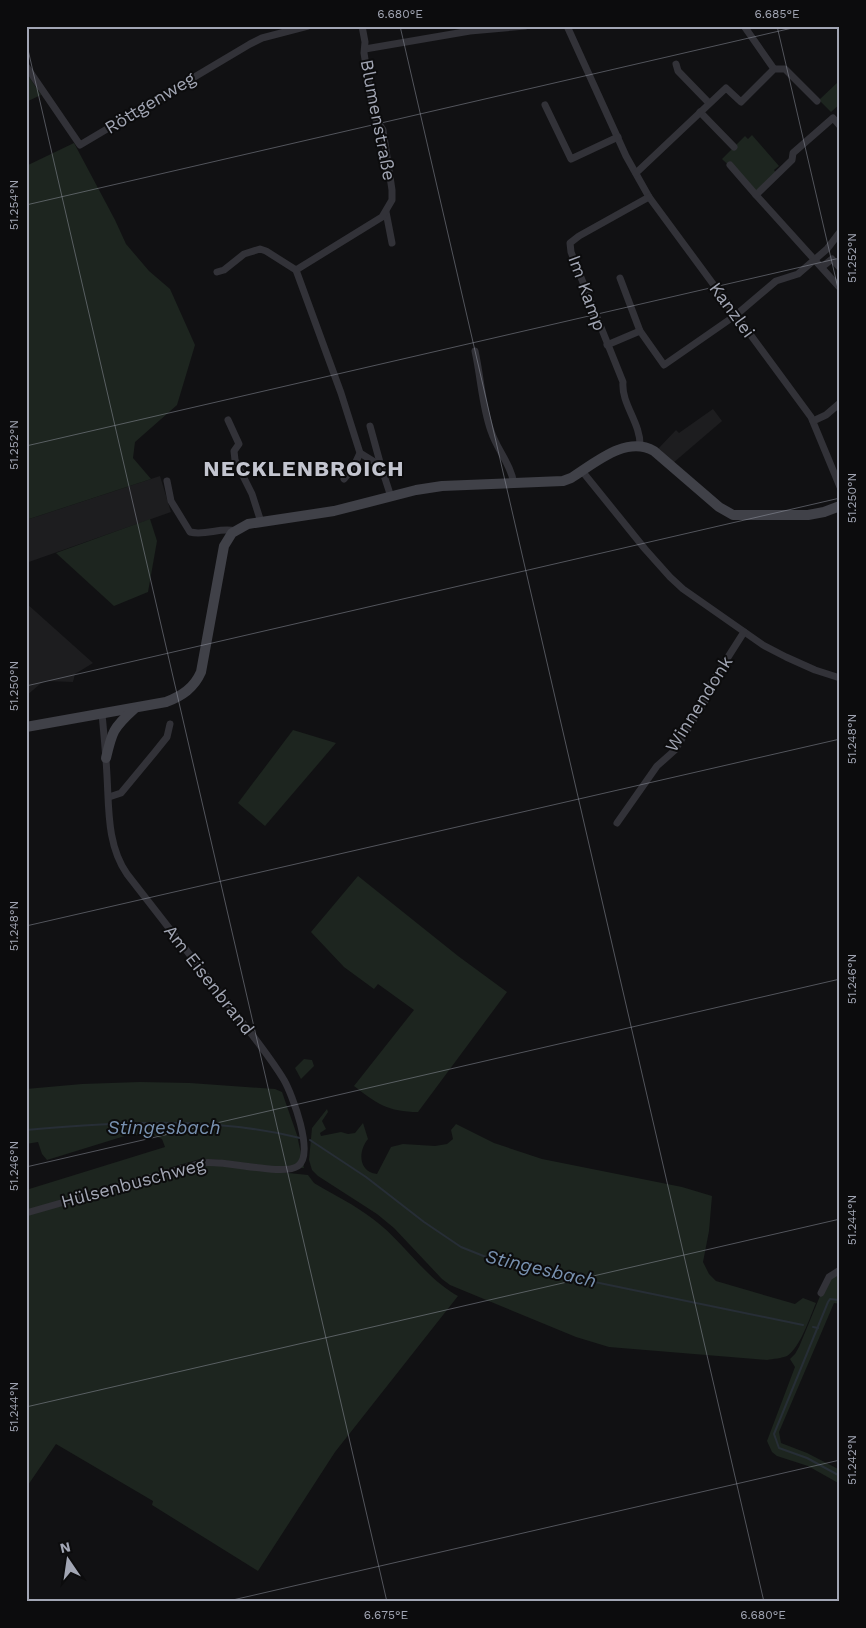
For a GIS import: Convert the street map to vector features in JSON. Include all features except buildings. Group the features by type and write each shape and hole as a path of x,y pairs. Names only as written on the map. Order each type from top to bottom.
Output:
{"main road":[{"path":"26,727 135,708 176,698 191,688 201,672 223,550 226,542 236,531 244,526 343,509 416,490 442,486 563,481 618,450 626,447 640,446 654,451 719,507 732,515 808,515 840,506"},
{"path":"106,758 113,731 120,721 135,708"}],"street":[{"name":"Röttgenweg","path":"26,66 80,145 250,44 262,38 308,26"},
{"name":"Blumenstraße","path":"362,26 364,53 374,116 383,130 392,190 392,200 386,212 392,243"},
{"path":"365,49 470,31 525,26"},
{"name":"Kanzlei","path":"567,26 618,137 649,198 813,422 840,487"},
{"path":"744,26 774,69"},
{"path":"676,64 678,71 709,103"},
{"path":"636,173 726,88 741,102 774,69 784,68 817,101"},
{"path":"545,105 571,159 618,137"},
{"path":"700,112 734,147"},
{"path":"756,195 792,160 793,153 833,118 840,126"},
{"path":"730,165 840,288"},
{"name":"Im Kamp","path":"640,446 638,430 622,390 623,382 574,260 570,243 579,236 649,198"},
{"path":"296,270 382,217 386,212"},
{"path":"640,331 664,365 736,315 776,281 798,274 827,249 840,232"},
{"path":"217,272 224,270 244,254 260,249 296,270 341,393 360,453 381,466"},
{"path":"822,267 832,259 840,268"},
{"name":"Im Kamp","path":"607,345 640,331 620,278"},
{"path":"475,351 487,418 496,445 511,469 514,484"},
{"path":"813,422 826,416 840,403"},
{"path":"228,420 239,444 234,451 235,460 252,494 260,522"},
{"path":"370,426 391,497"},
{"path":"344,479 353,468 360,453"},
{"path":"582,472 670,577 744,632 786,657 840,678"},
{"path":"167,480 169,496 173,506 190,532 226,529 236,531"},
{"name":"Winnendonk","path":"617,823 657,766 675,750 704,702 709,687 744,632"},
{"name":"Am Eisenbrand","path":"102,714 112,840 123,868 250,1032 286,1084 302,1129 303,1159 299,1166"},
{"path":"109,797 121,793 167,738 170,724"},
{"name":"Hülsenbuschweg","path":"26,1213 201,1163 220,1162 281,1170 299,1166"},
{"path":"821,1293 829,1277 840,1270"}],"shaded area":[{"path":"26,72 41,95 26,102"},
{"path":"838,82 840,84 840,104 831,112 819,100"},
{"path":"752,135 779,166 774,170 776,173 757,192 722,159 745,136 748,139"},
{"path":"74,143 126,244 149,271 170,289 195,345 177,405 135,442 133,458 151,479 26,520 26,166"},
{"path":"713,409 722,421 673,463 658,449 676,430 679,433"},
{"path":"160,476 171,512 26,563 26,520"},
{"path":"150,519 157,541 148,592 114,606 56,553"},
{"path":"26,603 93,663 75,674 73,682 46,681 26,696"},
{"path":"293,730 336,743 265,826 238,803"},
{"path":"358,876 458,956 507,992 418,1112 390,1108 369,1097 354,1086 414,1010 378,984 374,989 344,967 311,932"},
{"path":"304,1059 312,1060 314,1066 301,1079 295,1068"},
{"path":"190,1083 275,1089 282,1092 297,1135 304,1168 283,1168 200,1159 169,1168 170,1173 186,1168 212,1165 308,1175 314,1183 373,1219 425,1270 458,1296 335,1452 258,1571 152,1505 153,1501 56,1444 26,1488 26,1190 165,1147 162,1139 151,1134 128,1135 47,1160 42,1154 38,1142 26,1144 26,1089 82,1084"},
{"path":"327,1109 328,1112 322,1121 326,1129 320,1133 321,1136 341,1132 355,1133 363,1123 368,1139 361,1155 363,1165 366,1169 377,1174 391,1147 403,1144 435,1146 447,1144 453,1139 451,1130 456,1124 494,1143 542,1159 682,1187 712,1196 709,1231 703,1262 709,1274 716,1281 795,1304 803,1298 816,1303 804,1332 792,1352 787,1356 767,1360 609,1347 576,1337 450,1285 442,1279 394,1228 377,1214 318,1176 312,1170 309,1160 312,1128"},
{"path":"840,1271 840,1304 834,1303 779,1432 781,1443 807,1453 840,1470 840,1484 808,1466 777,1456 772,1452 767,1441 795,1367 790,1359 799,1347 825,1284"}],"waterway":[{"name":"Stingesbach","path":"26,1130 129,1123 164,1123 232,1126 300,1138"},
{"name":"Stingesbach","path":"310,1140 366,1177 424,1222 461,1247 491,1259 803,1325"},
{"path":"840,1300 830,1299 828,1302 774,1434 779,1448 807,1458 840,1476"},
{"name":"Stingesbach","path":"813,1327 818,1328"}],"district":[{"name":"NECKLENBROICH","path":"304,468"}]}
